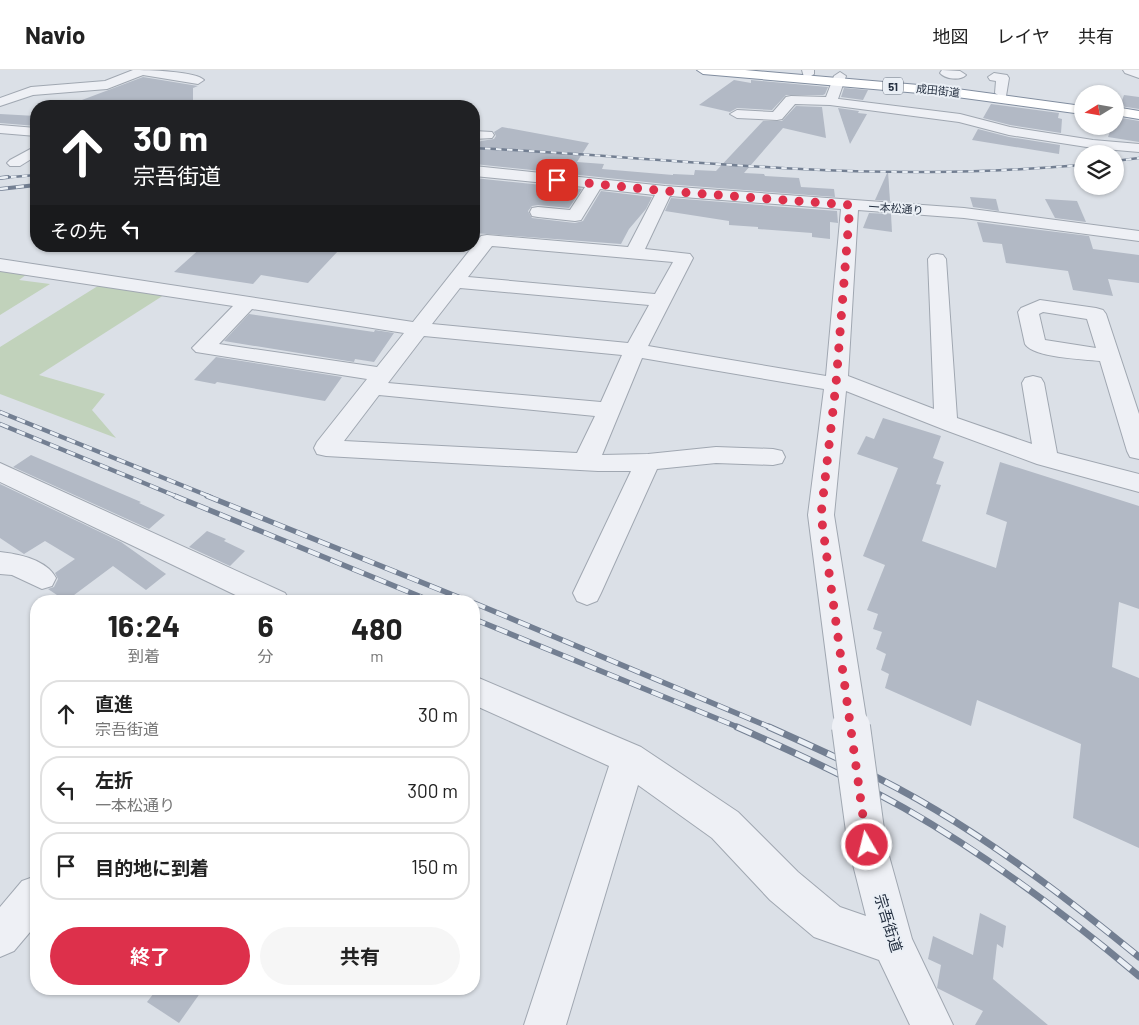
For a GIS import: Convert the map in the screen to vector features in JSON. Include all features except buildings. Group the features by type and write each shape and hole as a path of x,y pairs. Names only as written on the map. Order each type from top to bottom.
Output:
{"highway":[{"name":"成田街道","path":"703,70 839,78 1001,93 1074,104"},
{"name":"成田街道","path":"762,70 808,72 839,78 988,96 1074,109"},
{"path":"1124,112 1139,115"},
{"path":"1124,118 1139,120"}],"street":[{"path":"0,102 31,92 107,85 143,70 198,80"},
{"path":"946,73 960,74"},
{"path":"994,77 1003,78 1001,93"},
{"path":"819,117 831,102 839,78"},
{"path":"777,116 791,100 831,102 960,118 1009,131 1093,144 1139,148"},
{"path":"739,121 753,115 777,116 796,121"},
{"path":"0,129 30,132"},
{"path":"15,163 30,154"},
{"name":"一本松通り","path":"480,172 665,191 964,213 1139,236"},
{"path":"538,212 575,216 595,184"},
{"path":"634,253 665,191"},
{"path":"836,382 850,205"},
{"path":"480,249 487,240 684,258 635,350 586,462"},
{"path":"478,252 326,448 598,463 648,462 716,455 772,457"},
{"path":"937,258 946,422"},
{"path":"0,265 419,329 635,350 836,382 1046,458 1139,483"},
{"path":"455,282 662,300"},
{"path":"247,303 204,348 378,381 609,410"},
{"path":"1110,356 1139,451"},
{"name":"宗吾街道","path":"836,382 821,515 867,845 892,945 932,1025"},
{"path":"1033,383 1046,458"},
{"path":"587,593 648,462"},
{"path":"0,496 11,477 262,595"},
{"path":"0,563 17,565 42,578"},
{"path":"480,693 629,758 725,825 784,886 828,923 892,945"},
{"path":"545,1025 629,758"},
{"path":"0,937 30,902"}],"green space":[{"path":"0,267 30,272 19,280 50,284 0,315"},
{"path":"101,284 164,295 39,375 105,394 92,410 116,438 0,394 0,347"}],"railway":[{"path":"480,148 759,167 874,172 969,171 1074,166"},
{"path":"1124,160 1139,158"},
{"path":"8,177 0,178 30,176"},
{"path":"0,189 30,186"},
{"path":"0,412 211,497"},
{"path":"0,424 178,497"},
{"path":"175,496 416,595"},
{"path":"207,496 453,595"},
{"path":"480,606 772,728"},
{"path":"480,621 740,728"},
{"path":"737,727 842,776 935,826 1025,887 1083,930 1139,976"},
{"path":"769,727 875,776 963,826 1040,880 1139,957"}],"route":[{"path":"557,180 665,191 850,205 836,384 821,515 867,845"}]}
